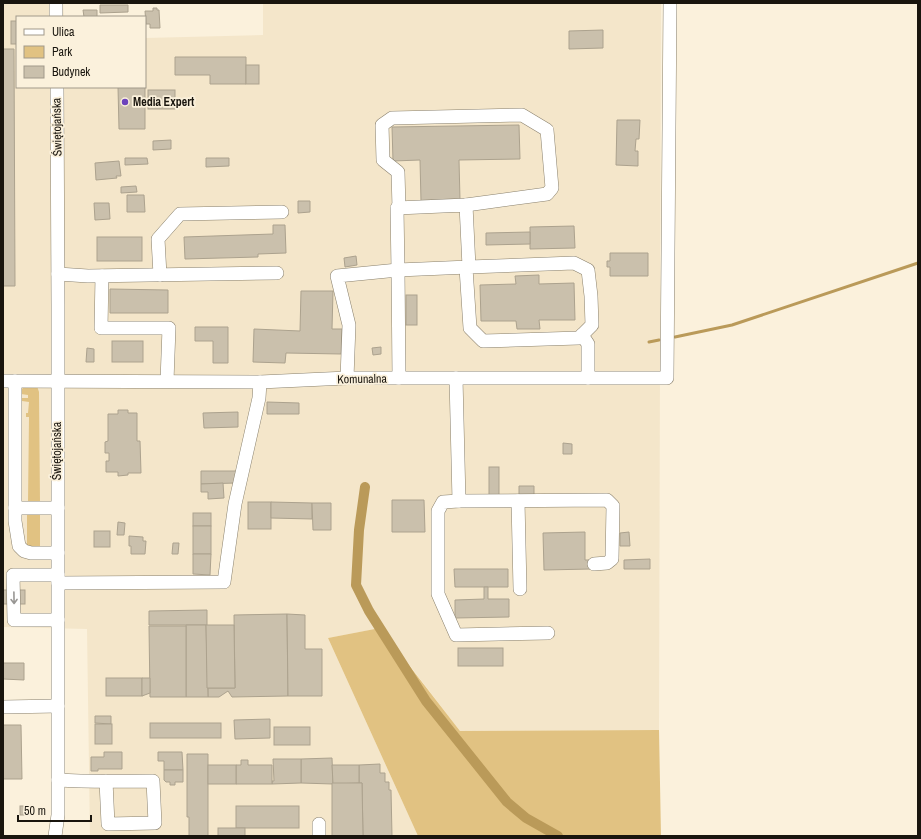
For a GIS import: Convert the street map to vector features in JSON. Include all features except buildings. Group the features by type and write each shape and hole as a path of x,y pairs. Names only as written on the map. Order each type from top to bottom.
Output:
{"street":[{"path":"56,3 56,16"},
{"name":"Komunalna","path":"9,381 260,382 347,378 667,378 670,3"},
{"name":"Świętojańska","path":"55,836 58,815 57,88"},
{"path":"399,208 466,205 547,194 552,188 548,130 522,115 392,118 382,125 383,160 398,172 399,378"},
{"path":"347,378 349,325 338,276 398,270 468,268 574,263 588,270 592,325 579,338 483,341 470,328 468,268 466,205"},
{"path":"160,275 158,239 180,214 282,212"},
{"path":"58,274 102,276 277,273"},
{"path":"102,276 101,328 169,328 167,381"},
{"path":"582,335 588,344 588,378"},
{"path":"456,378 459,501"},
{"path":"9,381 18,546 24,551 30,553 58,553"},
{"path":"58,620 8,620 8,575 58,579 224,582 235,504 259,398 260,382"},
{"path":"548,633 456,635 438,594 438,511 443,502 607,500 613,506 612,559 607,563 594,564"},
{"path":"518,501 520,589"},
{"path":"15,508 58,508"},
{"path":"3,707 58,706"},
{"path":"58,780 153,781 155,823 108,824 106,781"},
{"name":"Świętojańska","path":"58,815 63,836"}],"shaded area":[{"path":"3,3 63,3 64,16 16,16 16,88 146,88 146,38 263,35 263,3 661,3 659,730 460,731 381,628 328,638 418,836 90,836 87,629 3,627"}],"green space":[{"path":"25,386 37,386 39,392 40,503 28,502 29,417 26,417 26,413 28,413 29,402 22,401 22,398 28,398 28,395 21,394 21,390"},
{"path":"27,513 40,513 40,548 27,547"},
{"path":"380,628 460,731 659,730 661,836 418,836 328,638"}],"waterway":[{"path":"675,337 732,325 918,263"},
{"path":"649,342 659,340"},
{"path":"365,487 359,530 356,585 369,611 426,701 507,802 526,818 558,836"}],"place":[{"name":"Media Expert","path":"125,102"}]}
